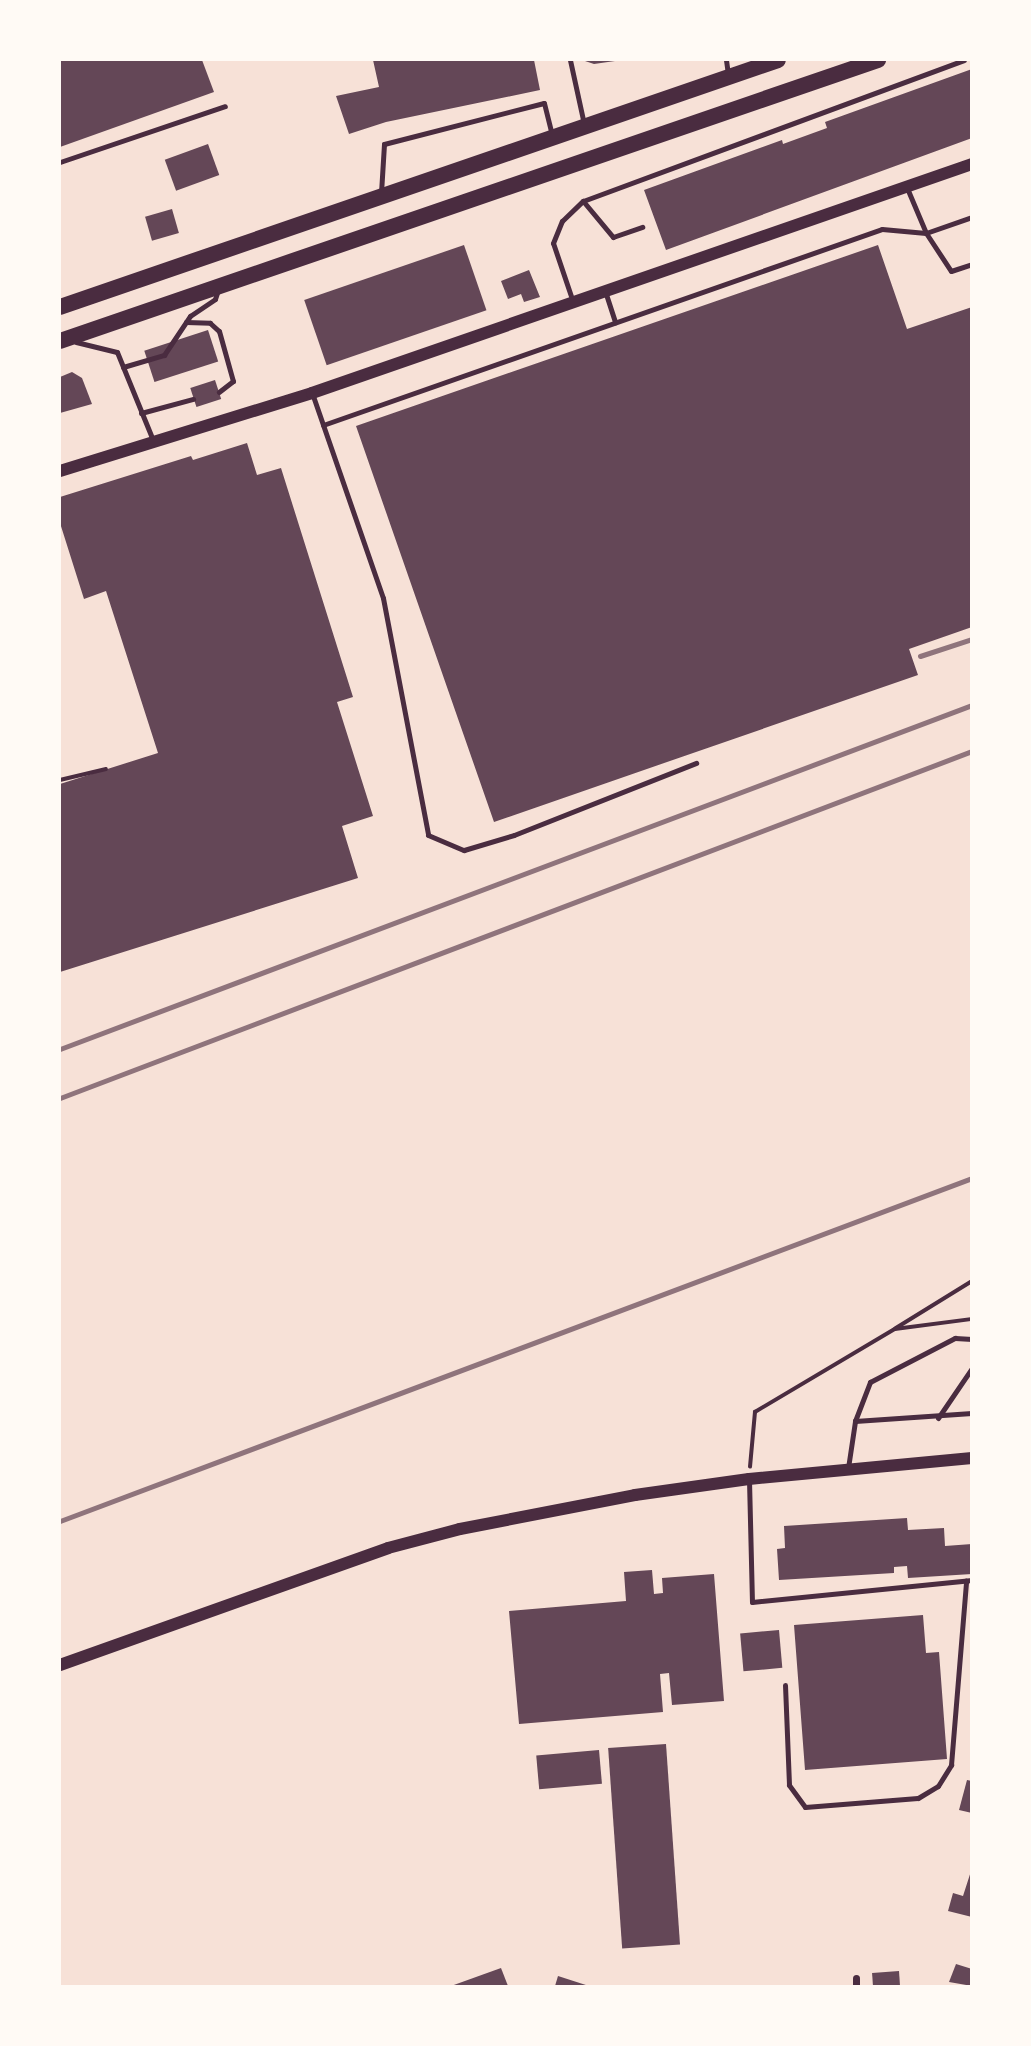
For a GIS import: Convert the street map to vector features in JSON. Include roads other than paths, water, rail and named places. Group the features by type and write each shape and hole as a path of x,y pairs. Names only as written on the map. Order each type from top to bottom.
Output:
{"main road":[{"path":"60,307 778,60"},
{"path":"63,340 878,60"}],"street":[{"path":"60,471 153,440 312,393 905,184 971,164"},
{"path":"60,1665 388,1548 635,1495 848,1468 971,1458"}],"lane":[{"path":"570,60 585,127"},
{"path":"726,60 728,77"},
{"path":"573,302 553,243 562,221 583,201 964,60"},
{"path":"380,197 384,144 544,103 553,137"},
{"path":"60,162 225,106"},
{"path":"905,184 926,233 951,271 971,264"},
{"path":"583,201 613,237 642,227"},
{"path":"323,425 882,229 926,233 971,217"},
{"path":"123,367 164,355 186,322 215,299 220,286"},
{"path":"605,290 615,322"},
{"path":"186,322 210,323 219,331 233,382 219,392"},
{"path":"63,340 117,352 153,440"},
{"path":"312,393 383,598 428,835 464,850 514,835 696,763"},
{"path":"141,413 193,399"},
{"path":"848,1468 855,1421 870,1382 955,1338 971,1339"},
{"path":"939,1418 971,1368"},
{"path":"855,1421 939,1418 971,1413"},
{"path":"749,1479 752,1602 969,1581 951,1765 938,1786 918,1798 805,1807 789,1785 785,1685"}],"railway":[{"path":"920,656 972,639"},
{"path":"60,1049 972,705"},
{"path":"60,1098 972,751"},
{"path":"60,1521 972,1178"}]}
